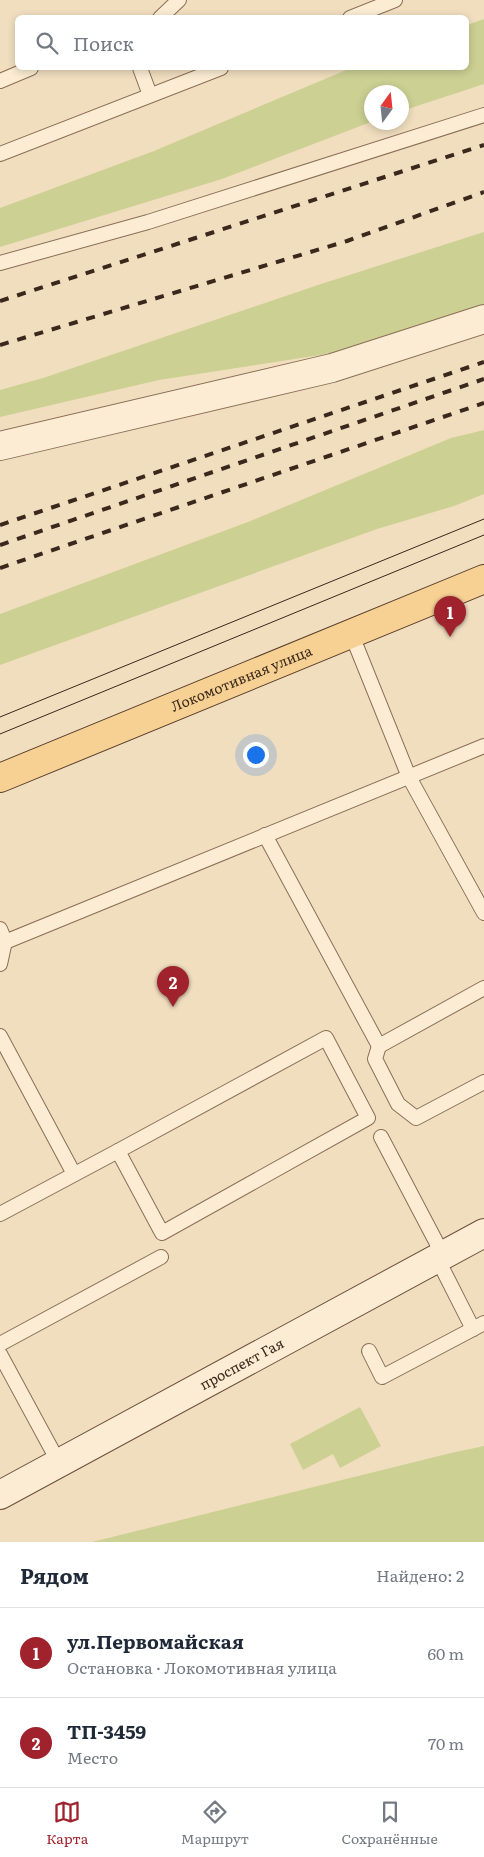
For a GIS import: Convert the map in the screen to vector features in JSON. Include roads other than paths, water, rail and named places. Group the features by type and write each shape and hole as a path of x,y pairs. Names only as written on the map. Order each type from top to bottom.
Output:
{"main road":[{"path":"0,446 332,368 484,319"},
{"name":"Локомотивная улица","path":"0,778 484,579"},
{"name":"проспект Гая","path":"0,1495 484,1233"}],"lane":[{"path":"163,15 179,0"},
{"path":"358,15 395,0"},
{"path":"0,81 26,70"},
{"path":"141,70 150,95"},
{"path":"0,154 216,70"},
{"path":"0,263 148,222 484,115"},
{"path":"351,633 408,777 484,913"},
{"path":"0,964 2,938 265,835 484,746"},
{"path":"265,835 379,1046"},
{"path":"484,988 379,1046 375,1059 398,1104 416,1118 484,1082"},
{"path":"0,1036 74,1174"},
{"path":"0,1214 326,1038 368,1118 162,1233 118,1151"},
{"path":"369,1351 382,1377 478,1326 440,1257 381,1137"},
{"path":"0,1344 161,1257"},
{"path":"0,1354 59,1463"}],"tram line":[{"path":"0,717 484,519"},
{"path":"0,734 484,535"}],"railway":[{"path":"0,301 484,145"},
{"path":"0,345 347,241 484,192"},
{"path":"0,525 484,362"},
{"path":"0,545 484,379"},
{"path":"0,568 484,403"}],"place":[{"name":"ул.Первомайская","path":"450,637"},
{"name":"ТП-3459","path":"173,1007"}]}
